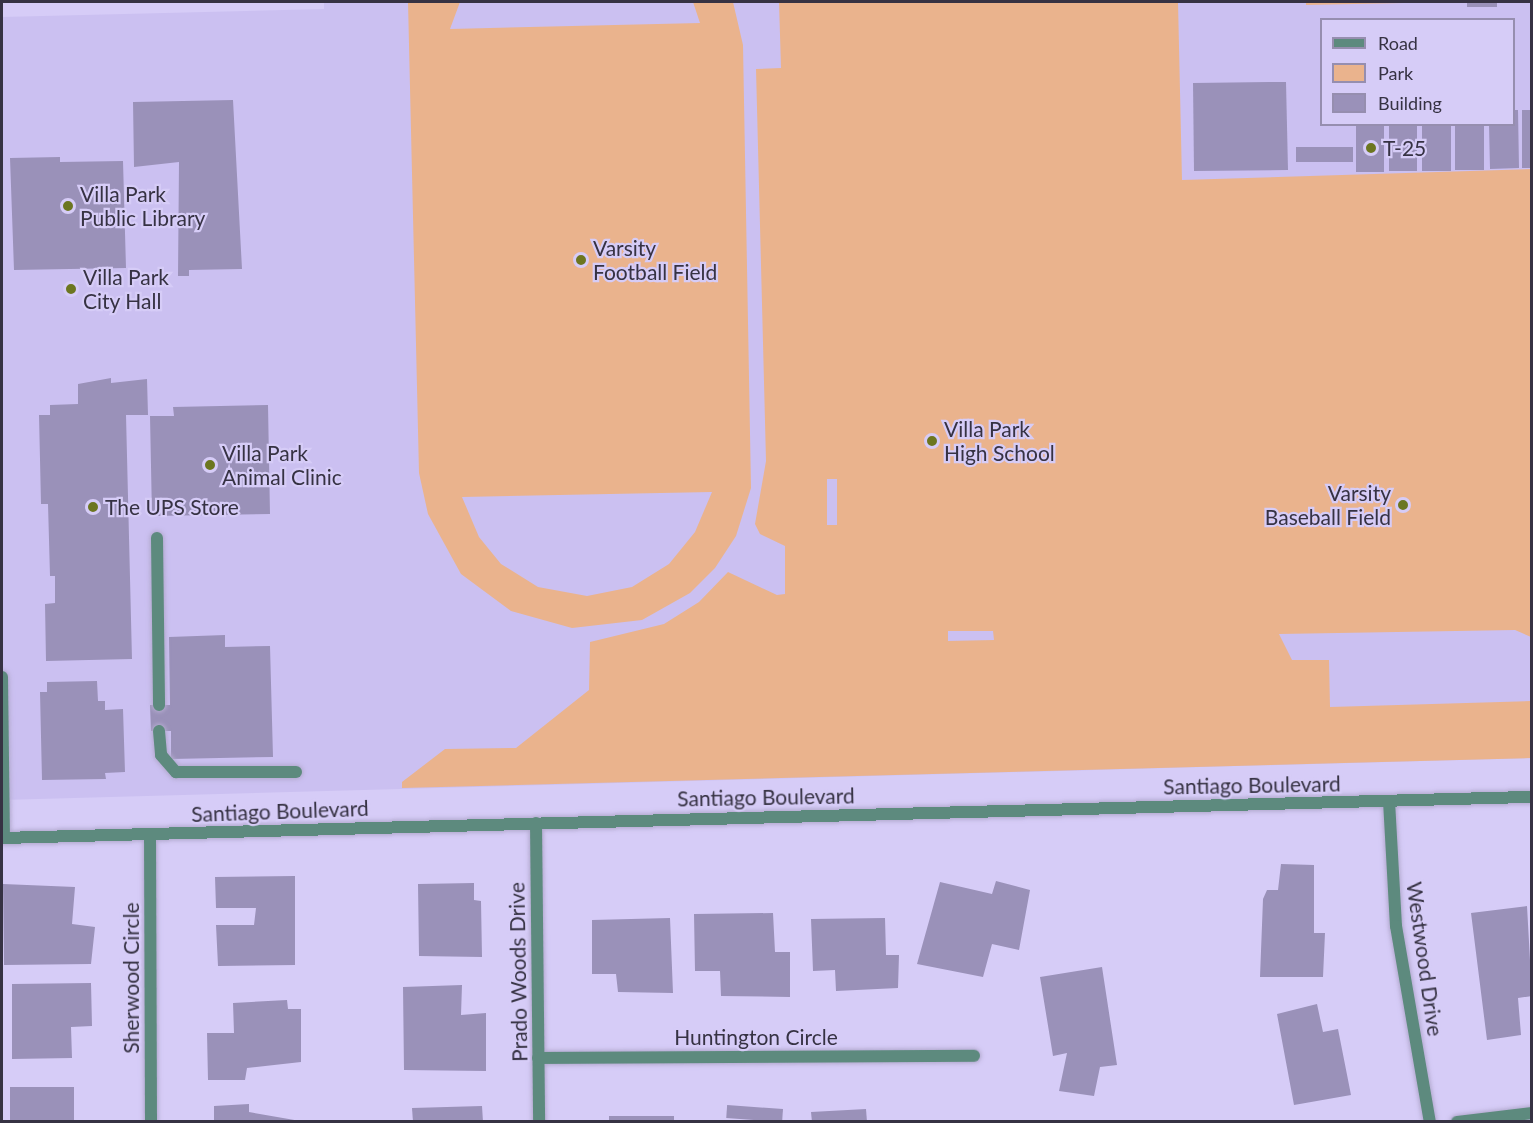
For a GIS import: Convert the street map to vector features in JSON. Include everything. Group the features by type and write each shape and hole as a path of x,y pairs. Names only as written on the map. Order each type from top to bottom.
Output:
{"street":[{"path":"157,538 159,705"},
{"path":"2,677 3,838"},
{"path":"159,731 161,755 176,772 296,772"},
{"name":"Santiago Boulevard","path":"3,838 1532,797"},
{"name":"Westwood Drive","path":"1389,801 1396,926 1430,1122"},
{"name":"Prado Woods Drive","path":"536,823 539,1122"},
{"name":"Sherwood Circle","path":"150,834 151,1122"},
{"name":"Huntington Circle","path":"538,1058 974,1056"},
{"path":"1457,1122 1532,1113"}],"shaded area":[{"name":"Villa Park High School","path":"324,2 1531,2 1531,758 2,800 2,17 324,9"}],"green space":[{"path":"408,2 460,2 450,29 700,23 693,2 733,2 743,45 751,488 736,536 715,568 690,593 642,620 572,628 511,611 461,574 428,514 419,473","holes":["712,492 695,532 669,564 632,587 587,596 538,587 501,564 479,537 462,497"]},
{"name":"Villa Park High School","path":"779,2 1178,2 1182,180 1531,169 1531,637 1515,630 1279,634 1292,660 1329,660 1330,707 1531,701 1531,758 402,788 402,782 445,749 516,748 589,690 590,642 664,624 699,602 728,572 777,595 785,594 785,546 760,534 755,524 766,461 756,69 781,68","holes":["827,479 837,479 837,525 827,525","948,631 993,631 994,640 948,641"]},
{"path":"1306,2 1452,2 1306,5"}],"building":[{"path":"1467,2 1497,2 1497,7 1467,7"},
{"path":"1286,82 1288,170 1194,171 1193,83"},
{"path":"233,100 242,269 189,270 189,276 178,276 179,162 134,167 133,102"},
{"path":"1515,110 1518,110 1519,168 1490,169 1489,126 1515,126"},
{"path":"1522,110 1532,110 1532,168 1522,168"},
{"name":"T-25","path":"1356,126 1384,126 1384,172 1356,172"},
{"path":"1389,126 1417,126 1417,171 1389,171"},
{"path":"1422,126 1451,126 1451,171 1422,171"},
{"path":"1455,126 1484,126 1484,170 1455,170"},
{"path":"1296,147 1353,147 1353,162 1296,162"},
{"name":"Villa Park Public Library","path":"60,157 60,162 123,161 126,268 14,270 10,158"},
{"path":"111,378 111,383 147,379 148,415 126,415 132,659 46,661 45,604 55,603 55,576 50,576 48,504 41,504 39,415 50,415 50,405 78,404 78,384"},
{"name":"Villa Park Animal Clinic","path":"268,405 270,514 152,516 150,416 174,416 173,407"},
{"path":"225,635 225,647 270,646 273,757 171,759 171,731 151,731 150,705 170,705 169,637"},
{"path":"97,681 98,701 105,701 105,710 123,709 125,772 105,773 106,779 42,780 40,692 47,692 47,682"},
{"path":"1281,864 1314,865 1314,933 1325,933 1323,977 1260,977 1263,899 1267,890 1278,890"},
{"path":"295,876 295,965 218,966 216,925 254,925 256,908 216,908 215,877"},
{"path":"996,881 1030,890 1019,950 992,944 983,977 917,964 940,882 992,894"},
{"path":"474,883 474,900 481,901 482,957 419,956 418,884"},
{"path":"3,884 75,887 72,924 95,927 91,964 4,965"},
{"path":"1527,906 1532,996 1518,998 1521,1035 1487,1040 1471,913"},
{"path":"773,913 775,952 790,952 790,997 721,996 720,971 695,971 694,914"},
{"path":"670,918 673,993 618,992 616,974 592,974 592,920"},
{"path":"885,918 886,955 899,955 898,988 836,991 835,970 813,971 811,919"},
{"path":"1102,967 1117,1065 1100,1067 1094,1096 1059,1091 1067,1053 1053,1056 1040,977"},
{"path":"91,983 92,1026 71,1027 72,1058 12,1059 12,984"},
{"path":"462,985 461,1015 486,1013 486,1071 404,1070 403,987"},
{"path":"287,1000 288,1009 301,1009 301,1062 247,1068 245,1080 208,1080 207,1033 234,1033 233,1003"},
{"path":"1317,1004 1323,1032 1338,1029 1351,1095 1294,1105 1277,1014"},
{"path":"10,1087 74,1087 74,1122 10,1122"},
{"path":"249,1104 249,1112 306,1122 214,1122 214,1106"},
{"path":"727,1105 783,1109 782,1122 726,1118"},
{"path":"482,1106 483,1122 413,1122 412,1108"},
{"path":"866,1109 867,1122 812,1122 811,1112"},
{"path":"609,1116 674,1116 674,1122 609,1122"}],"place":[{"name":"T-25","path":"1371,148"},
{"name":"Villa Park Public Library","path":"68,206"},
{"name":"Varsity Football Field","path":"581,260"},
{"name":"Villa Park City Hall","path":"71,289"},
{"name":"Villa Park High School","path":"932,441"},
{"name":"Villa Park Animal Clinic","path":"210,465"},
{"name":"Varsity Baseball Field","path":"1403,505"},
{"name":"The UPS Store","path":"93,507"}]}
